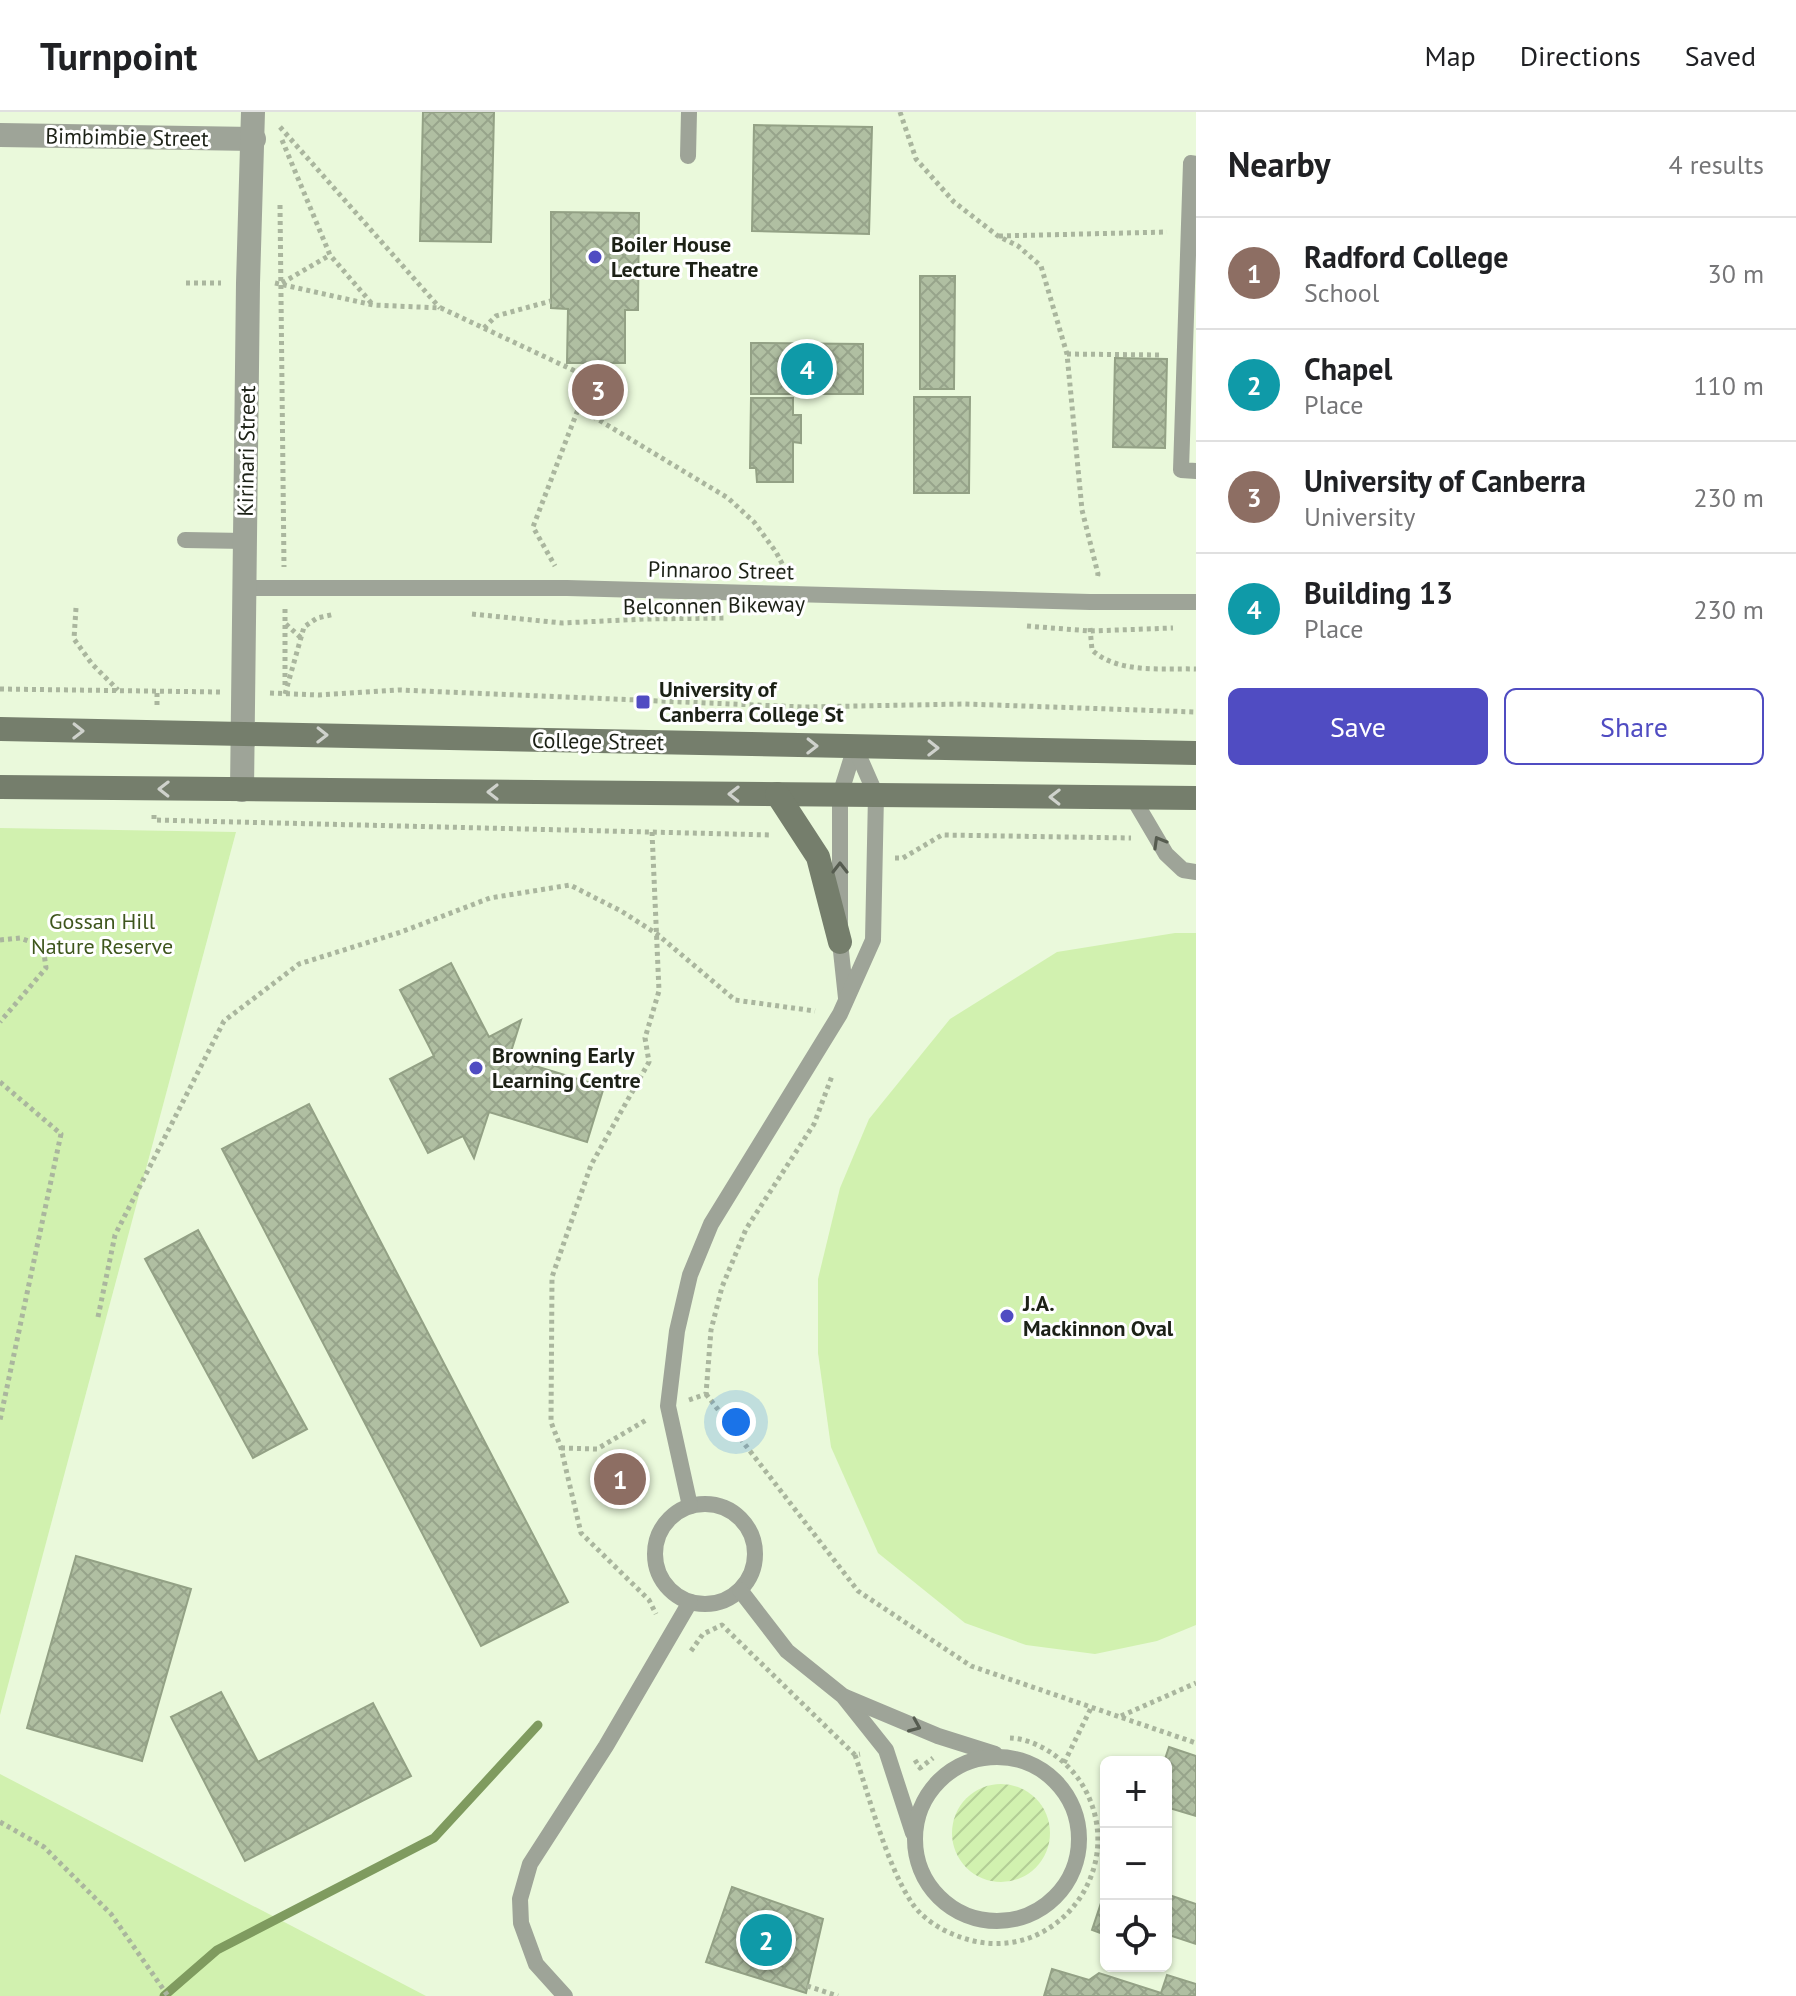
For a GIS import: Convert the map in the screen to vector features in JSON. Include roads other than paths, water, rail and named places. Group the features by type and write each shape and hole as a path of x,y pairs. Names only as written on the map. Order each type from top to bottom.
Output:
{"street":[{"name":"Kirinari Street","path":"242,790 253,112"},
{"name":"Bimbimbie Street","path":"0,135 254,139"},
{"name":"College Street","path":"0,729 1196,753"},
{"path":"0,787 1196,798"},
{"path":"777,794 818,857 840,942"}],"lane":[{"path":"688,156 689,112"},
{"path":"1196,164 1191,163 1181,470 1196,471"},
{"path":"185,540 245,541"},
{"name":"Pinnaroo Street","path":"245,588 567,588 1196,602"},
{"path":"843,1007 840,795 855,747"},
{"path":"690,1506 668,1406 677,1331 690,1275 711,1224 843,1007 873,940 876,795 855,747"},
{"path":"1133,798 1166,854 1183,870 1196,872"},
{"path":"707,1504 723,1507 738,1516 749,1528 755,1544 756,1561 750,1577 740,1590 717,1603 690,1602 677,1596 659,1573 655,1559 663,1526 675,1514 690,1506 707,1504"},
{"path":"740,1590 787,1651 843,1696 886,1750 914,1835 917,1861 928,1885 945,1904 969,1916 997,1922 1025,1917 1049,1903 1068,1882 1078,1855 1079,1827 1070,1800 1052,1778 1028,1762 961,1743 843,1696"},
{"path":"565,1996 536,1964 521,1923 520,1899 530,1864 606,1746 690,1602"},
{"path":"914,1835 919,1809 933,1787 952,1769 976,1759 1003,1756"}],"waterway":[{"path":"164,1996 217,1950 434,1838 538,1725"}],"place":[{"name":"Boiler House Lecture Theatre","path":"595,257"},
{"name":"Building 13","path":"807,369"},
{"name":"University of Canberra","path":"598,390"},
{"name":"University of Canberra College St","path":"643,702"},
{"name":"Browning Early Learning Centre","path":"476,1068"},
{"name":"J.A. Mackinnon Oval","path":"1007,1316"},
{"name":"Radford College","path":"620,1479"},
{"name":"Chapel","path":"766,1940"}],"park label":[{"name":"Gossan Hill Nature Reserve","path":"102,934"}]}
